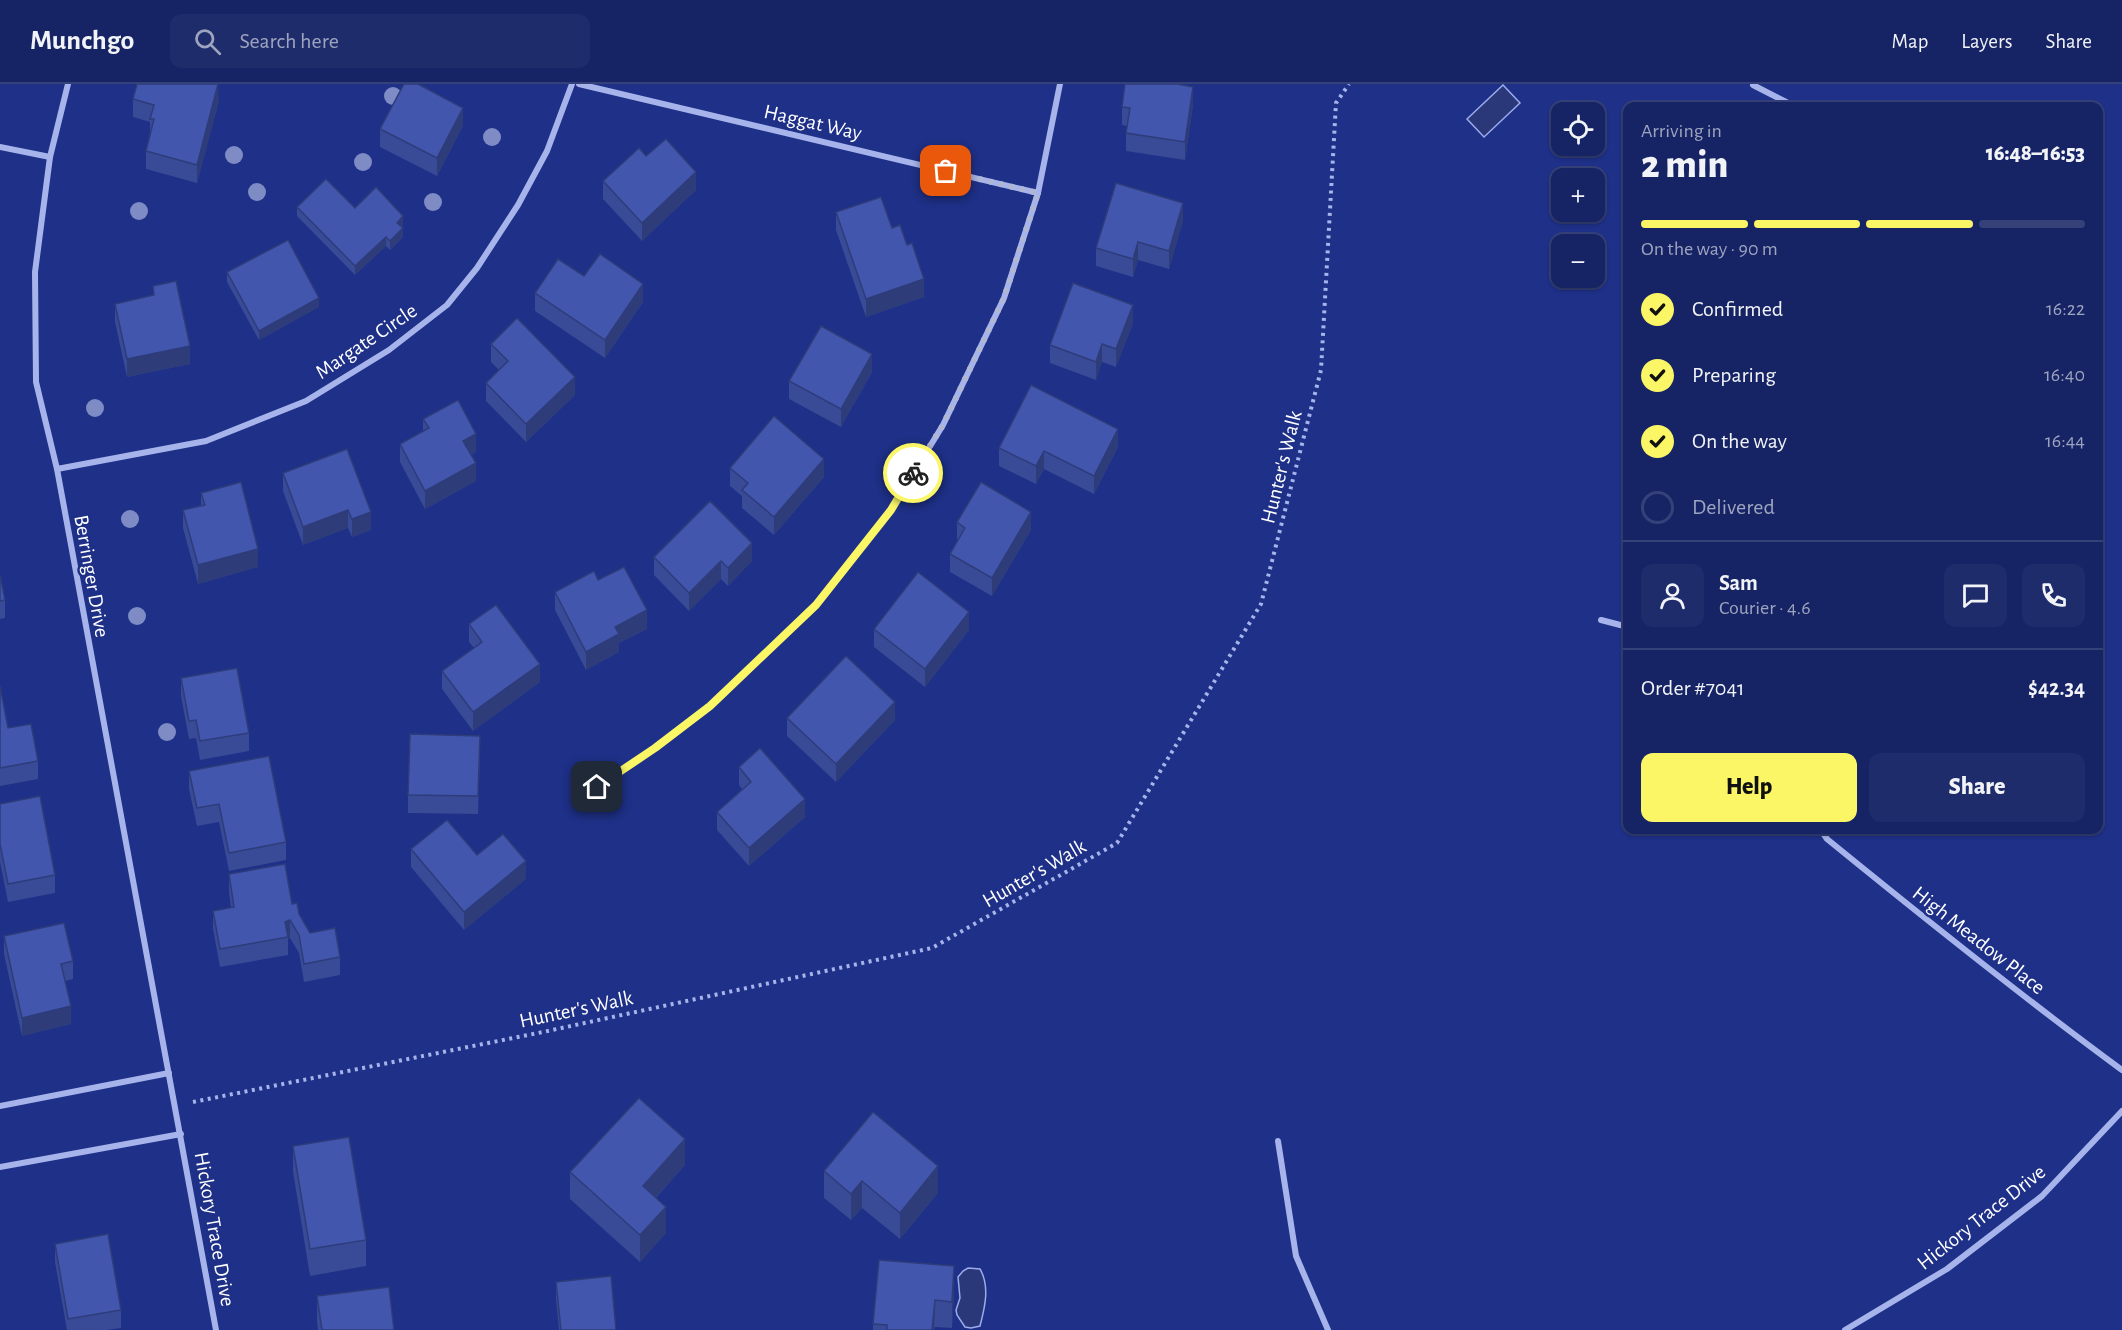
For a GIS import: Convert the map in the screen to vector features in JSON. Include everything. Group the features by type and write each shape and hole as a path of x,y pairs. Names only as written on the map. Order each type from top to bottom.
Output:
{"street":[{"name":"Berringer Drive","path":"68,84 50,157 35,272 36,382 57,469 169,1073"},
{"name":"Margate Circle","path":"57,469 206,441 306,401 389,350 447,305 477,267 518,205 547,151 572,84"},
{"name":"Haggat Way","path":"579,84 1038,193"},
{"path":"597,787 658,746 718,699 816,605 891,510 943,425 1004,298 1038,193 1060,84"},
{"path":"1753,85 1786,102"},
{"path":"0,147 50,157"},
{"path":"1600,620 1623,626"},
{"name":"High Meadow Place","path":"1824,834 1922,916 2052,1019 2122,1070"},
{"path":"0,1106 169,1073"},
{"name":"Hickory Trace Drive","path":"169,1073 216,1330"},
{"name":"Hickory Trace Drive","path":"1845,1330 1947,1269 2042,1196 2122,1111"},
{"name":"Hickory Trace Drive","path":"0,1167 181,1134"},
{"path":"1278,1142 1296,1256 1328,1330"}],"path":[{"name":"Hunter's Walk","path":"175,1106 543,1032 932,948 1118,843 1261,604 1322,370 1336,103 1349,84"}],"water":[{"path":"1503,85 1520,103 1484,137 1467,119"},
{"path":"968,1268 980,1269 986,1289 980,1326 971,1328 965,1327 956,1310 960,1298 958,1277"}],"building":[{"path":"137,84 218,84 197,165 146,151 154,119 150,119 154,105 133,99"},
{"path":"404,84 418,84 463,108 437,158 380,129"},
{"path":"1125,84 1177,84 1193,87 1185,142 1126,133 1130,108 1122,107"},
{"path":"666,139 696,172 642,223 603,181 639,148 646,156"},
{"path":"326,179 355,208 376,187 403,216 397,223 403,228 390,241 386,237 355,266 297,207"},
{"path":"1116,183 1183,203 1169,251 1138,242 1133,259 1096,248"},
{"path":"881,197 892,228 900,225 907,245 912,243 924,279 866,299 836,212"},
{"path":"288,240 319,298 259,331 227,272"},
{"path":"600,254 643,284 605,340 535,293 558,259 584,276"},
{"path":"176,281 190,346 127,359 115,304 154,295 153,286"},
{"path":"1073,283 1133,305 1116,349 1102,344 1096,362 1050,345"},
{"path":"517,318 575,377 526,424 486,383 508,361 491,344"},
{"path":"821,326 872,354 841,409 789,381"},
{"path":"1031,385 1118,429 1094,476 1044,451 1036,466 999,448"},
{"path":"458,400 476,434 463,441 476,463 425,491 400,444 429,428 423,419"},
{"path":"774,416 824,459 774,517 742,490 748,483 730,468"},
{"path":"347,449 371,512 352,519 348,510 303,527 283,473"},
{"path":"241,482 258,549 198,565 183,510 205,505 201,493"},
{"path":"981,482 1031,512 992,578 950,554 965,528 957,522"},
{"path":"710,501 752,543 728,568 721,561 689,593 654,557"},
{"path":"624,567 647,610 615,627 619,634 586,652 555,592 594,571 598,580"},
{"path":"918,572 969,612 925,669 874,629"},
{"path":"0,575 5,600 0,601"},
{"path":"496,605 540,664 473,712 442,671 482,642 469,624"},
{"path":"846,656 895,702 836,764 787,718"},
{"path":"237,668 249,733 200,741 196,720 189,721 181,678"},
{"path":"0,686 8,728 31,724 38,761 0,768"},
{"path":"410,734 480,736 478,796 408,795"},
{"path":"760,748 805,799 749,848 717,812 751,782 739,767"},
{"path":"269,756 286,842 229,853 219,804 197,808 189,771"},
{"path":"40,796 55,875 8,884 0,844 0,804"},
{"path":"447,820 477,855 503,834 526,861 464,912 411,849"},
{"path":"285,864 292,904 297,903 299,914 310,933 335,928 340,957 304,964 299,935 290,920 285,922 288,937 220,949 213,911 234,907 229,874"},
{"path":"64,923 73,961 61,964 71,1006 22,1018 4,936"},
{"path":"639,1098 685,1139 643,1186 666,1207 640,1235 570,1172"},
{"path":"873,1112 938,1166 900,1213 862,1181 851,1194 824,1171"},
{"path":"349,1137 366,1240 310,1249 293,1146"},
{"path":"108,1234 121,1310 68,1319 55,1244"},
{"path":"879,1260 954,1266 952,1302 935,1300 932,1330 887,1330 887,1325 873,1324"},
{"path":"611,1276 616,1330 561,1330 556,1282"},
{"path":"389,1287 394,1330 322,1330 317,1296"}],"way so far":[{"path":"913,473 943,425 1004,298 1038,193 946,171"}],"route":[{"path":"597,787 655,748 710,706 816,605 891,510 913,473"}]}
